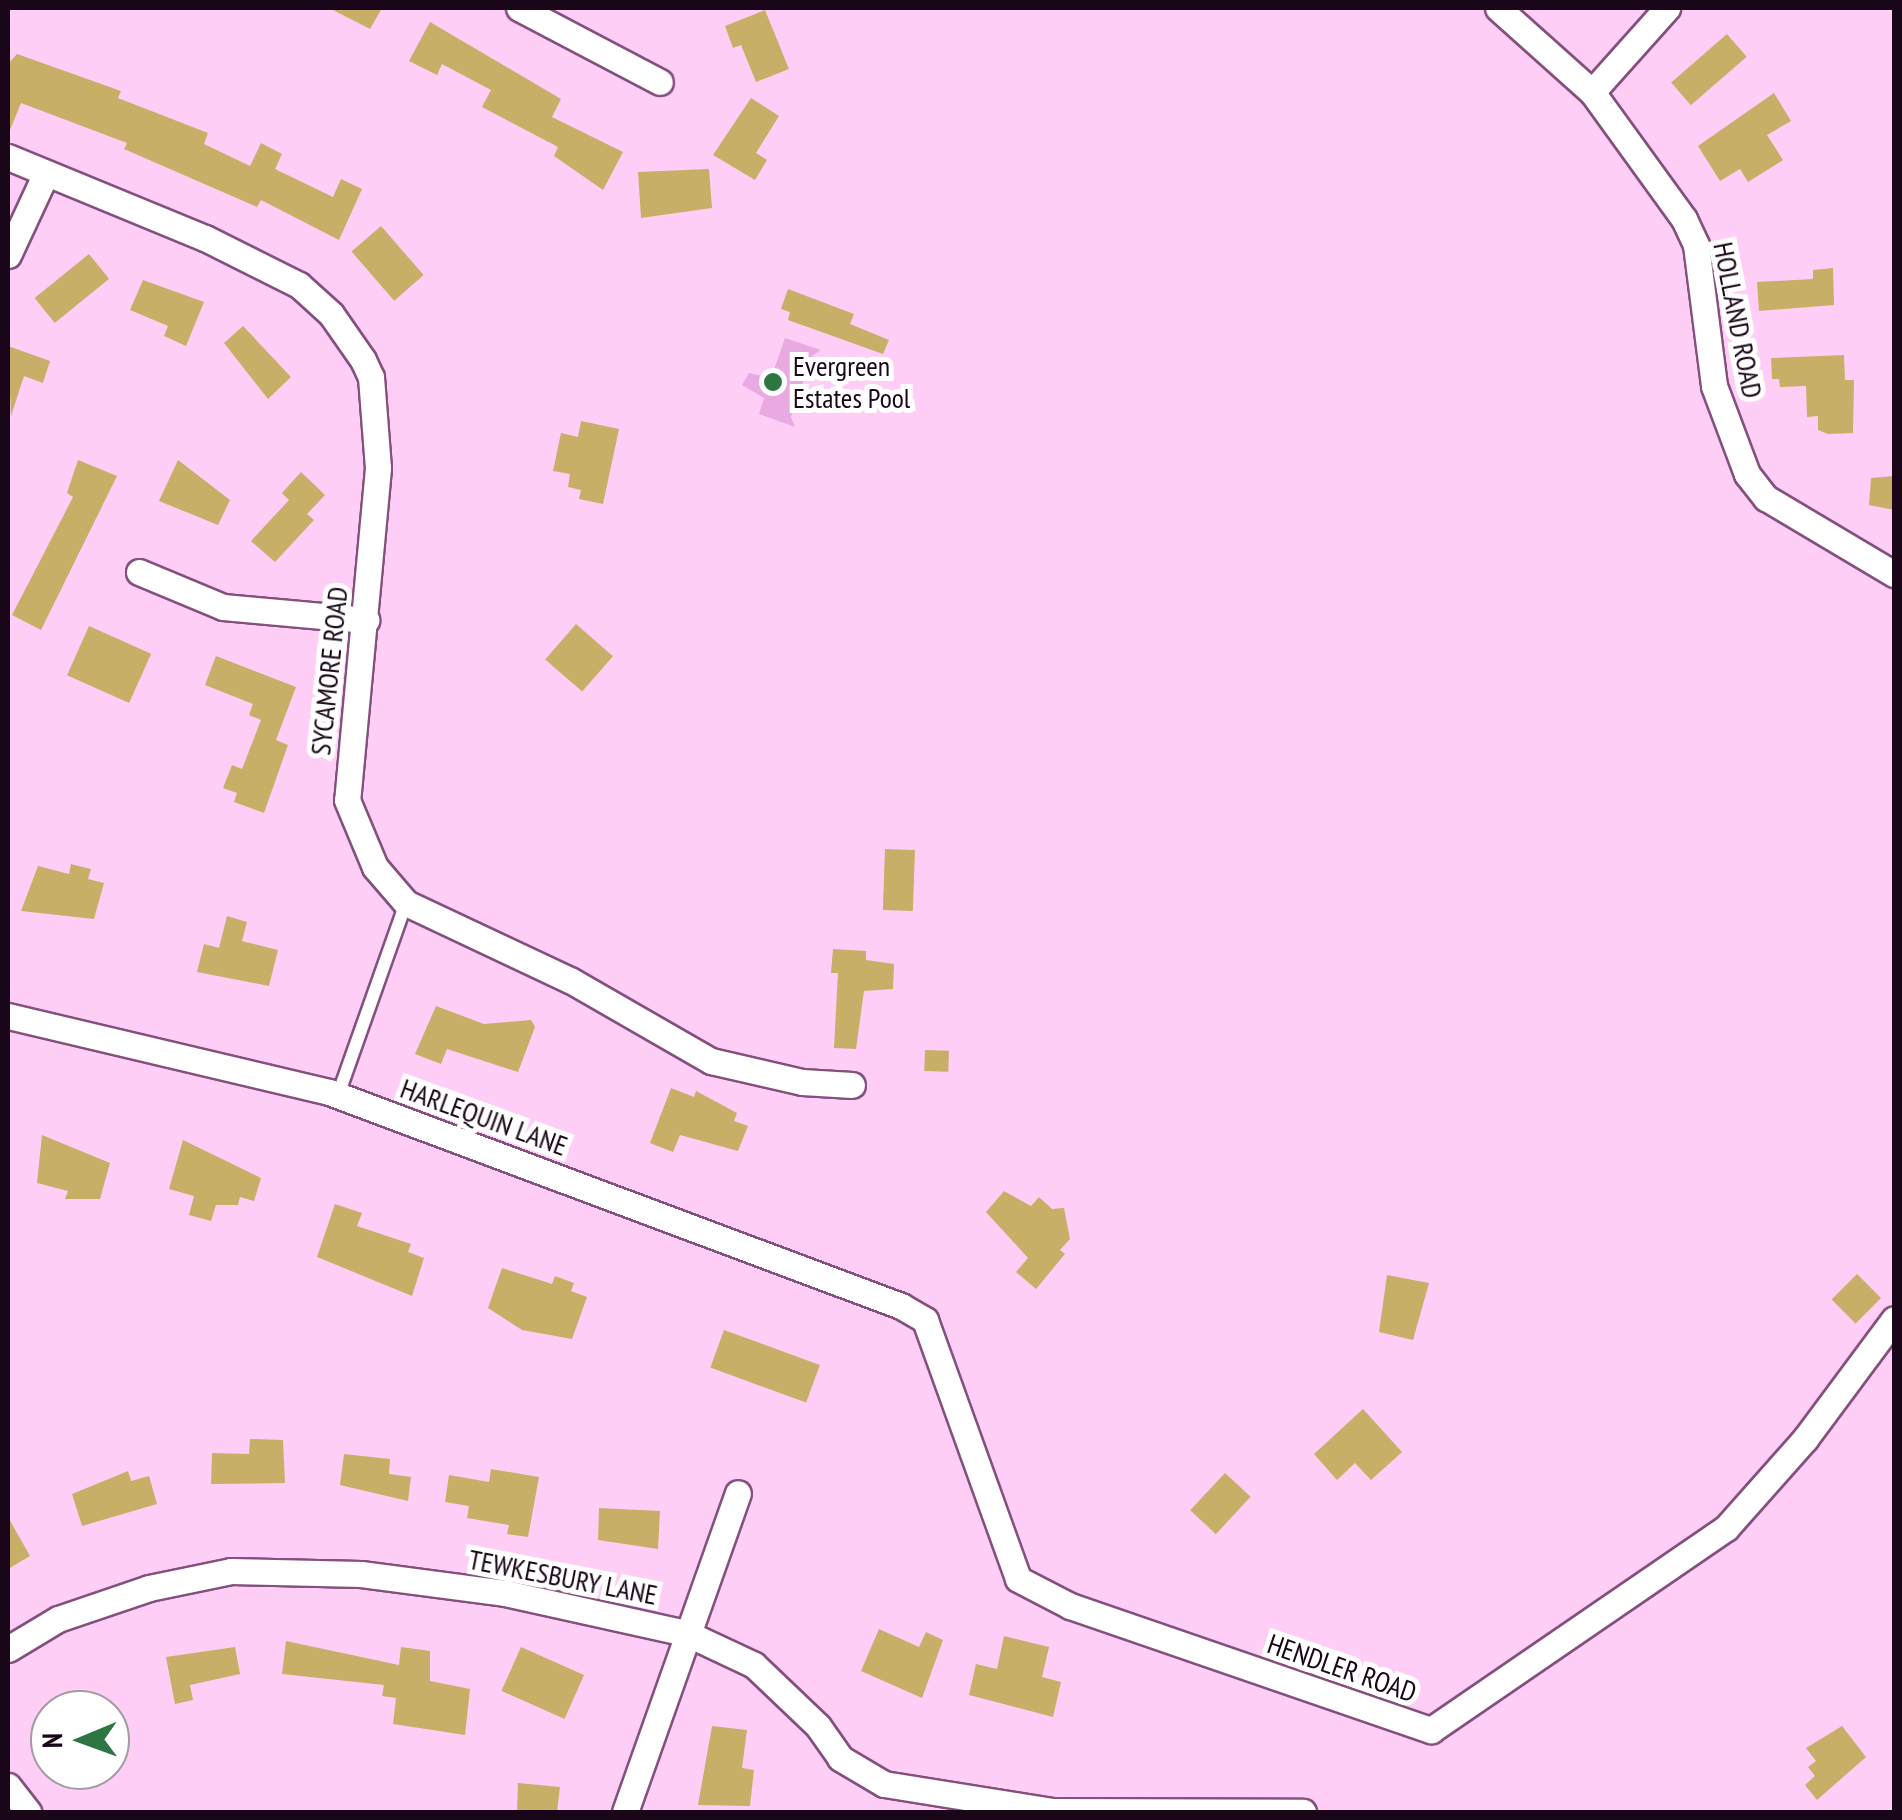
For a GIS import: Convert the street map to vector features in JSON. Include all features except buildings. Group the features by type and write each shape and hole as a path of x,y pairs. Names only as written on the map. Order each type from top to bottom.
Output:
{"street":[{"path":"519,8 660,82"},
{"name":"HOLLAND ROAD","path":"1498,8 1592,92 1669,195 1696,245 1714,386 1747,474 1766,498 1894,574"},
{"path":"1592,92 1667,8"},
{"name":"SYCAMORE ROAD","path":"8,157 205,238 299,285 331,314 370,377 378,468 347,800 375,867 406,903 570,980 710,1061 802,1082 852,1085"},
{"path":"8,255 46,174"},
{"path":"139,572 223,607 366,620"},
{"name":"HARLEQUIN LANE","path":"8,1016 338,1095 925,1320"},
{"name":"HENDLER ROAD","path":"925,1320 1018,1579 1070,1606 1431,1730 1726,1528 1805,1439 1894,1319"},
{"path":"625,1812 738,1493"},
{"name":"TEWKESBURY LANE","path":"8,1649 58,1619 149,1588 274,1570 505,1592 686,1633 754,1665 818,1726 840,1758 884,1784 1053,1811 1303,1812"},
{"path":"8,1786 28,1812"}],"lane":[{"path":"338,1095 406,903"}],"shaded area":[{"name":"Evergreen Estates Pool","path":"785,338 821,350 812,356 791,417 795,427 759,414 764,398 742,385 749,373 771,378"}],"place":[{"name":"Evergreen Estates Pool","path":"773,382"}]}
